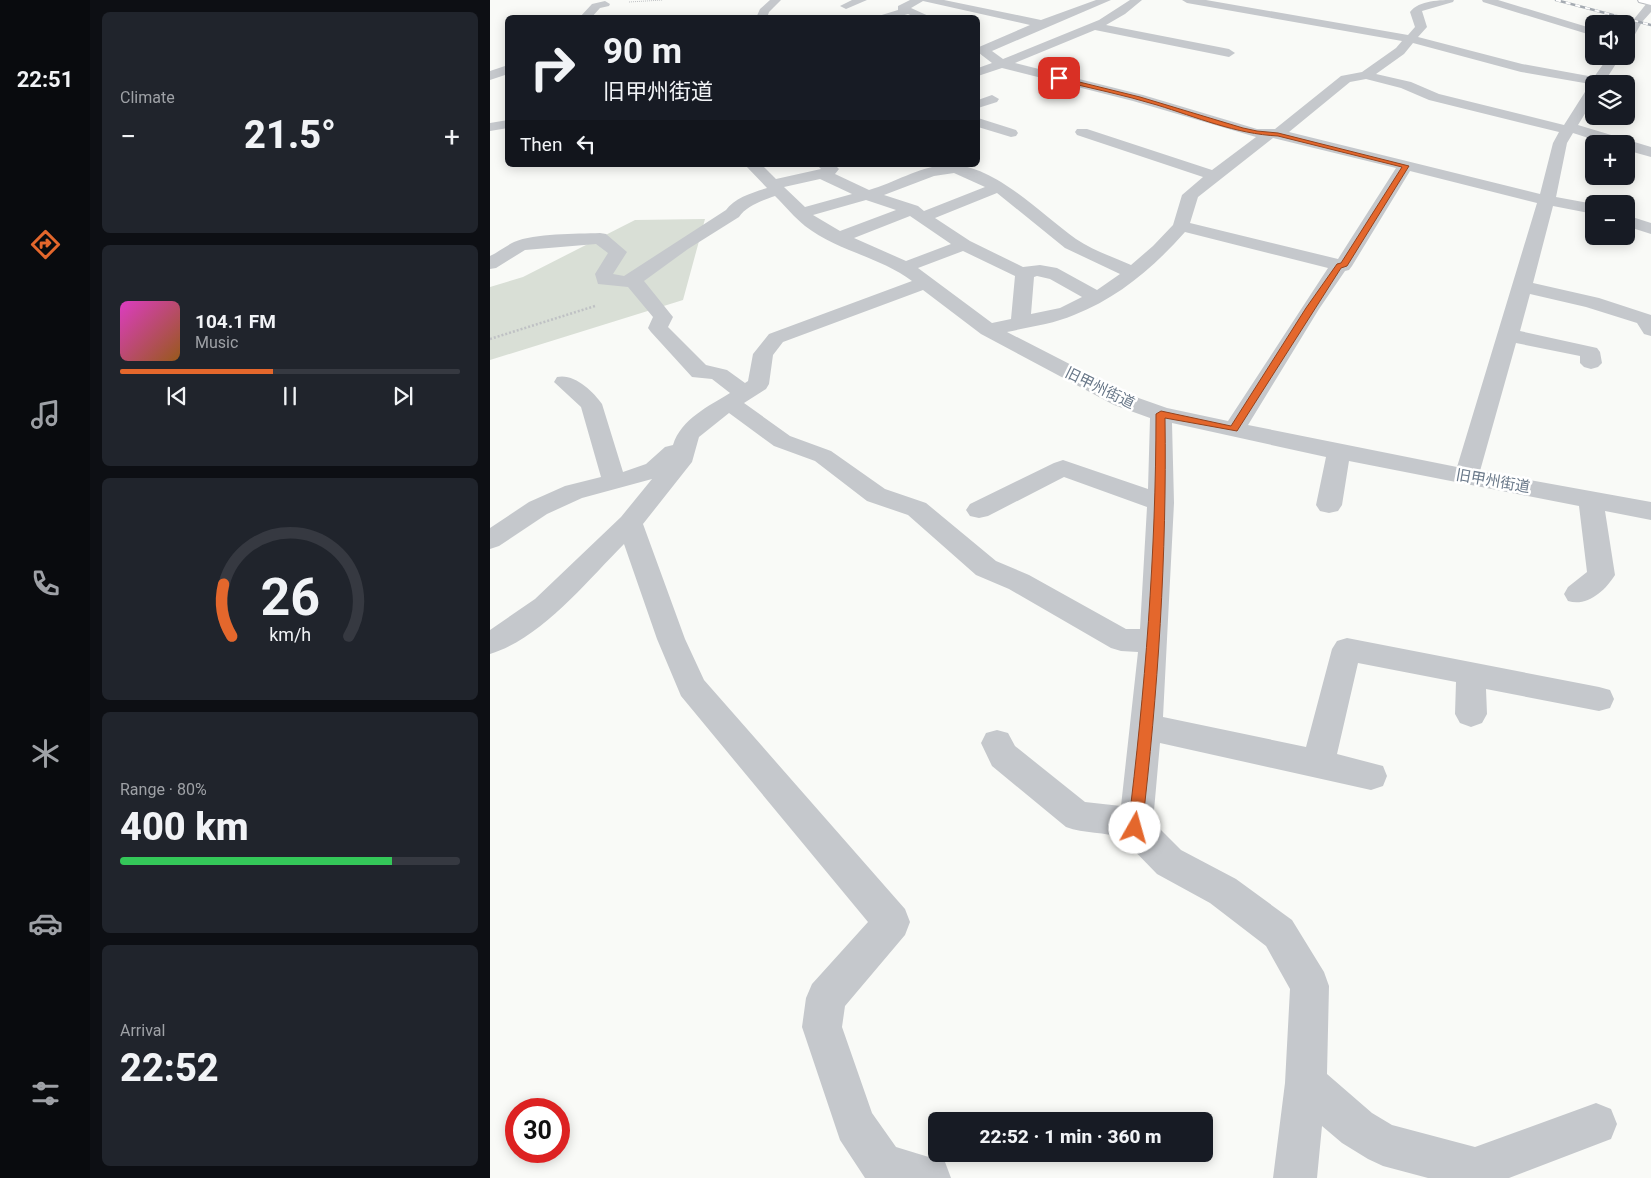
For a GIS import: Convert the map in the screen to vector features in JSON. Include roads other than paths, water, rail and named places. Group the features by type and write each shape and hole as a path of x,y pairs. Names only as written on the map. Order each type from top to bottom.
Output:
{"highway":[{"path":"1643,0 1651,3"}],"street":[{"path":"762,15 764,10 776,0"},
{"path":"846,6 862,0"},
{"path":"918,0 902,6 908,11 919,15"},
{"path":"928,0 1042,24"},
{"path":"980,49 1106,0"},
{"path":"980,71 1094,26 1129,7 1137,0"},
{"path":"1187,0 1410,39 1521,68 1585,82"},
{"path":"988,330 1066,312 1097,298 1134,273 1181,226 1190,195 1346,79 1366,75 1400,51 1421,27 1416,12 1418,9 1448,0"},
{"path":"1486,0 1585,30"},
{"path":"1635,26 1651,3"},
{"path":"587,15 596,6 605,4"},
{"path":"890,15 908,11"},
{"path":"1094,26 1229,53"},
{"path":"1198,47 1213,38"},
{"path":"980,49 1002,64 1138,98 1241,129 1273,134 1546,200 1585,207"},
{"path":"490,76 505,70"},
{"path":"1366,75 1406,85 1434,97 1594,135"},
{"path":"980,103 992,99"},
{"path":"1467,475 1539,232 1555,158 1560,143 1585,101"},
{"path":"980,123 1010,133"},
{"path":"490,127 505,124"},
{"path":"1082,132 1214,176"},
{"path":"1635,147 1651,152"},
{"path":"1181,226 1343,266 1405,166"},
{"name":"旧甲州街道","path":"756,167 812,224 905,267 988,330 1122,400 1161,414 1339,452 1651,511"},
{"path":"801,213 889,189 930,172 956,168 999,186 1071,244 1134,273"},
{"path":"490,264 520,246 554,241 600,238 618,252 604,274 605,280 624,282 633,280 682,245 733,213 735,209 776,187 824,170 867,195 918,214 964,245 1025,274 1042,270 1052,273 1097,298"},
{"path":"839,238 918,214 999,186"},
{"path":"1635,223 1651,229"},
{"path":"905,267 964,245"},
{"path":"1234,429 1339,265"},
{"path":"1020,323 1025,274"},
{"path":"633,280 662,317 658,328 700,372 722,374 736,398 782,441 823,456 865,494 876,495 918,509 986,568 1019,582 1121,640 1153,641"},
{"path":"490,540 538,508 574,492 649,473 661,466 688,434 758,384 763,354 776,338 924,283"},
{"path":"1522,286 1592,302 1644,319 1651,330"},
{"path":"1508,335 1590,352 1591,363"},
{"path":"565,382 591,404 612,476 618,481"},
{"path":"1135,828 1147,727 1153,641 1161,503 1161,414"},
{"path":"490,643 509,633 545,606 630,523 680,462 688,434"},
{"path":"1330,505 1339,452"},
{"path":"979,510 1063,468 1161,503"},
{"path":"1578,594 1601,575 1591,499"},
{"path":"630,523 671,639 692,687 892,922 826,998 822,1027 855,1126 882,1166 929,1178"},
{"path":"1318,764 1347,649 1599,699"},
{"path":"1471,673 1471,714"},
{"path":"1147,727 1371,776"},
{"path":"997,743 1003,756 1078,816 1119,821 1135,828 1169,862 1223,891 1279,933 1310,986 1306,1083 1296,1178"},
{"path":"1306,1083 1357,1128 1383,1144 1475,1168 1596,1124"}],"railway":[{"path":"1556,0 1651,25"}]}
